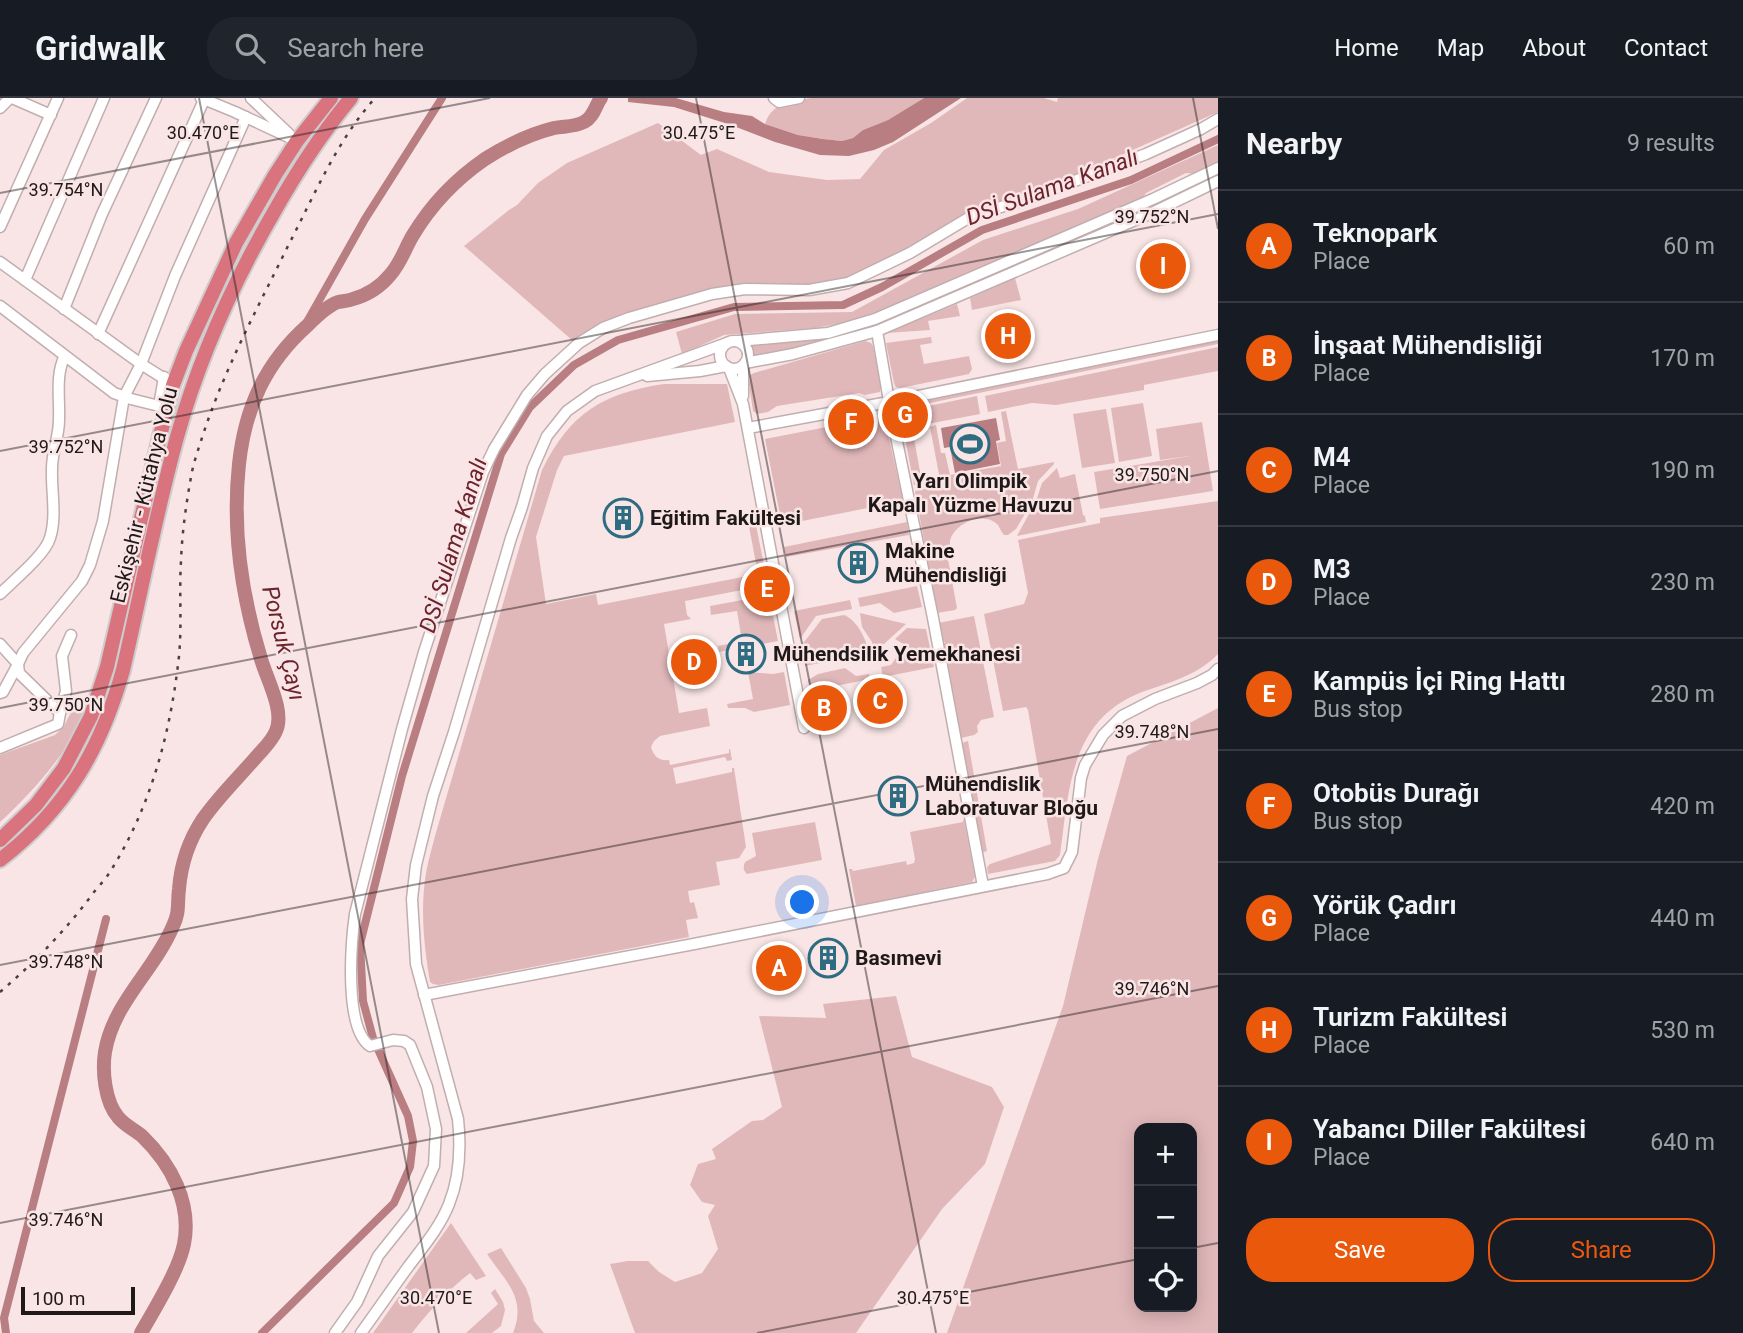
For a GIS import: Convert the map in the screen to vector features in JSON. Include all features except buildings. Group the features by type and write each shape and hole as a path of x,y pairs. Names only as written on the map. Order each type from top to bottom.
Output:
{"highway":[{"name":"Eskişehir - Kütahya Yolu","path":"0,840 36,805 64,768 91,716 107,667 169,381 186,351 236,243 297,141 331,98"},
{"name":"Eskişehir - Kütahya Yolu","path":"0,860 49,815 94,751 115,701 177,436 194,383 222,312 252,250 313,146 351,98"}],"street":[{"path":"0,108 11,98 51,115"},
{"path":"0,227 58,98"},
{"path":"25,281 104,98"},
{"path":"64,309 102,214 156,98"},
{"path":"251,98 297,141"},
{"path":"774,99 779,102 799,98"},
{"path":"98,334 202,99 297,141"},
{"path":"0,693 3,692 23,653 82,582 90,565 103,521 124,397 141,364 175,276 246,117"},
{"path":"335,1333 358,1302 378,1256 413,1212 434,1166 436,1129 427,1087 410,1045 404,1041 393,1040 376,1045 364,1042 358,1029 351,970 355,914 395,754 428,640 483,472 527,395 545,374 579,343 603,328 712,294 745,289 809,290 848,283 910,253 970,217 1035,196 1146,154 1218,119"},
{"path":"361,1333 436,1228 449,1206 458,1173 461,1140 458,1119 416,964 412,900 416,865 433,796 511,538 533,468 547,436 567,411 596,391 732,342 828,333 875,319 1153,199 1218,168"},
{"path":"632,377 728,367 736,369 877,331 1142,217 1218,181"},
{"path":"0,262 98,334 169,381 159,406 114,393 0,306"},
{"path":"877,331 983,886"},
{"path":"748,428 1218,335"},
{"path":"743,404 744,365 748,350 744,344 732,342 722,348 720,354 743,404 804,728"},
{"path":"0,594 47,546 50,538 53,520 52,463 58,439 60,374 65,356"},
{"path":"0,748 58,724 66,691 62,656 71,635"},
{"path":"0,644 18,664 19,673 60,713"},
{"path":"424,995 801,924 1047,874 1064,868 1072,852 1081,778 1085,765 1103,735 1122,716 1155,699 1197,683 1218,669"}],"shaded area":[{"path":"628,98 676,98 724,112 752,116 765,124 798,135 842,141 888,120 924,98 961,98 893,142 849,156 820,155 674,107 628,102"},
{"path":"811,98 924,98 888,120 842,141 798,135 765,124 777,107"},
{"path":"967,98 1044,98 1057,102 1058,98 1218,98 1218,112 1090,169 1019,196 972,210 913,245 835,282 737,287 591,331 573,341 464,246 517,205 538,183 567,163 658,123 701,155 717,149 769,172 827,180 860,179 884,150"},
{"path":"1218,145 1218,162 1195,174 1186,173 1146,193 1142,199 917,296 837,324 724,335 682,354 676,332 735,314 852,312 983,240 1078,209"},
{"path":"1198,184 1199,186 1165,203 877,326 754,358 752,346 828,337 876,323 1164,201"},
{"path":"1015,278 1021,300 972,310 970,298"},
{"path":"957,304 960,316 928,321 930,330 887,333"},
{"path":"931,337 932,343 920,345 924,364 969,356 972,369 969,374 896,387 886,343"},
{"path":"1218,340 1218,344 910,407 909,403"},
{"path":"865,341 873,346 880,392 777,406 768,412 757,414 753,411 750,375"},
{"path":"1218,347 1218,371 1144,385 1144,390 1056,405 1032,403 988,412 985,396"},
{"path":"664,384 727,384 735,422 564,456 536,537 546,604 596,594 598,605 758,574 748,521 755,520 768,585 685,601 687,615 691,619 664,624 679,713 707,708 710,726 660,736 651,747 655,756 669,760 670,765 729,753 730,749 732,760 727,761 725,757 673,768 676,784 732,772 734,768 746,847 739,858 716,862 720,885 688,891 690,903 694,902 698,918 686,920 689,937 433,984 430,982 424,927 423,900 427,868 542,470 564,434 591,409 623,393"},
{"path":"977,396 980,414 912,427 922,483 914,485 901,417 909,410"},
{"path":"1143,403 1152,456 1119,462 1111,408"},
{"path":"1106,409 1115,463 1082,468 1073,414"},
{"path":"1006,411 1018,469 1054,464 1038,481 1032,502 1016,529 1008,535 1004,535 998,525 985,519 970,521 957,529 950,541 951,553 947,554 957,608 937,613 915,491 941,485 930,427 936,425 941,453 945,453 950,475 1001,466 997,443 1006,441 1001,412"},
{"path":"884,416 904,505 899,506 898,502 782,525 765,439 842,424 843,428 861,425 861,420"},
{"name":"Yarı Olimpik Kapalı Yüzme Havuzu","path":"996,418 1000,464 955,473 950,447 944,448 941,428"},
{"path":"1202,422 1213,491 1100,509 1094,472 1190,456 1160,460 1156,429"},
{"path":"1057,468 1060,478 1075,474 1086,522 1017,536 1036,501 1042,483"},
{"path":"1218,501 1218,654 1192,673 1118,704 1100,720 1077,759 1066,806 1060,855 1055,861 988,874 987,867 990,864 1051,844 1028,710 1026,707 1003,711 984,614 1024,604 1028,593 1018,540 1100,523 1100,518"},
{"path":"907,522 909,535 786,557 784,547"},
{"path":"917,586 922,607 894,613 880,603 860,607 858,598"},
{"path":"769,595 778,641 719,652 718,646 742,641 737,611 711,615 710,606"},
{"path":"850,600 852,609 816,616 800,639 794,611"},
{"path":"860,613 906,624 874,653 872,642 862,627"},
{"path":"844,615 861,631 869,653 805,666 801,646 822,619"},
{"path":"974,616 994,717 981,720 977,726 978,732 974,735 961,738 943,646 945,642 942,641 938,623"},
{"path":"907,628 926,629 934,667 883,677 881,667 891,665 905,645 895,639"},
{"path":"845,668 856,676 869,674 870,679 811,691 808,680 818,674"},
{"path":"748,672 784,672 790,705 754,712 745,708 728,708 727,704 753,699"},
{"path":"75,704 86,711 70,741 25,798 0,822 0,755 55,735 64,726"},
{"path":"1218,708 1218,1333 947,1333 1063,1006 1098,859 1127,756"},
{"path":"968,741 987,851 982,853 962,743"},
{"path":"963,820 975,877 972,882 856,906 849,869 853,871 906,861 907,865 914,863 910,832"},
{"path":"815,822 822,860 746,873 745,862 756,856 752,833"},
{"path":"896,996 912,1057 992,1087 1004,1107 985,1164 942,1209 856,1333 635,1333 610,1264 648,1261 675,1282 702,1273 718,1249 708,1216 715,1205 702,1202 690,1185 698,1164 716,1159 712,1149 752,1121 763,1120 782,1107 759,1016 826,1018 823,1004"},
{"path":"451,1223 486,1276 476,1280 470,1273 439,1301 412,1333 373,1333"},
{"path":"501,1248 526,1288 534,1321 544,1333 513,1333 518,1310 516,1300 487,1254"},
{"path":"495,1289 505,1310 501,1326 492,1333 466,1333 498,1304 491,1293"}],"waterway":[{"path":"303,329 365,219 442,98"},
{"name":"Porsuk Çayı","path":"141,1333 177,1266 184,1244 185,1214 177,1185 162,1159 142,1136 118,1117 110,1103 104,1068 105,1052 116,1018 165,942 175,921 182,870 194,835 216,802 270,741 278,723 277,705 261,659 240,563 237,488 242,444 252,405 269,371 293,340 330,306 363,295 386,279 397,266 428,213 464,175 485,159 519,140 545,130 584,122 601,98"},
{"name":"DSİ Sulama Kanalı","path":"262,1333 394,1203 410,1167 413,1141 408,1116 373,1038 363,1001 360,944 402,776 501,454 530,407 574,365 618,340 734,307 843,305 882,287 982,230 1131,180 1218,139"},
{"path":"6,1333 4,1318 106,919"}],"railway":[{"path":"0,992 50,945 104,880 127,843 139,817 158,765 171,711 180,644 180,573 187,498 209,416 240,343 316,189 337,151 375,98"}],"place":[{"name":"Yabancı Diller Fakültesi","path":"1163,266"},
{"name":"Turizm Fakültesi","path":"1008,336"},
{"name":"Yörük Çadırı","path":"905,415"},
{"name":"Otobüs Durağı","path":"851,422"},
{"name":"Yarı Olimpik Kapalı Yüzme Havuzu","path":"970,444"},
{"name":"Eğitim Fakültesi","path":"623,518"},
{"name":"Makine Mühendisliği","path":"858,563"},
{"name":"Kampüs İçi Ring Hattı","path":"767,589"},
{"name":"Mühendsilik Yemekhanesi","path":"746,654"},
{"name":"M3","path":"694,662"},
{"name":"M4","path":"880,701"},
{"name":"İnşaat Mühendisliği","path":"824,708"},
{"name":"Mühendislik Laboratuvar Bloğu","path":"898,796"},
{"name":"Basımevi","path":"828,958"},
{"name":"Teknopark","path":"779,968"}]}
